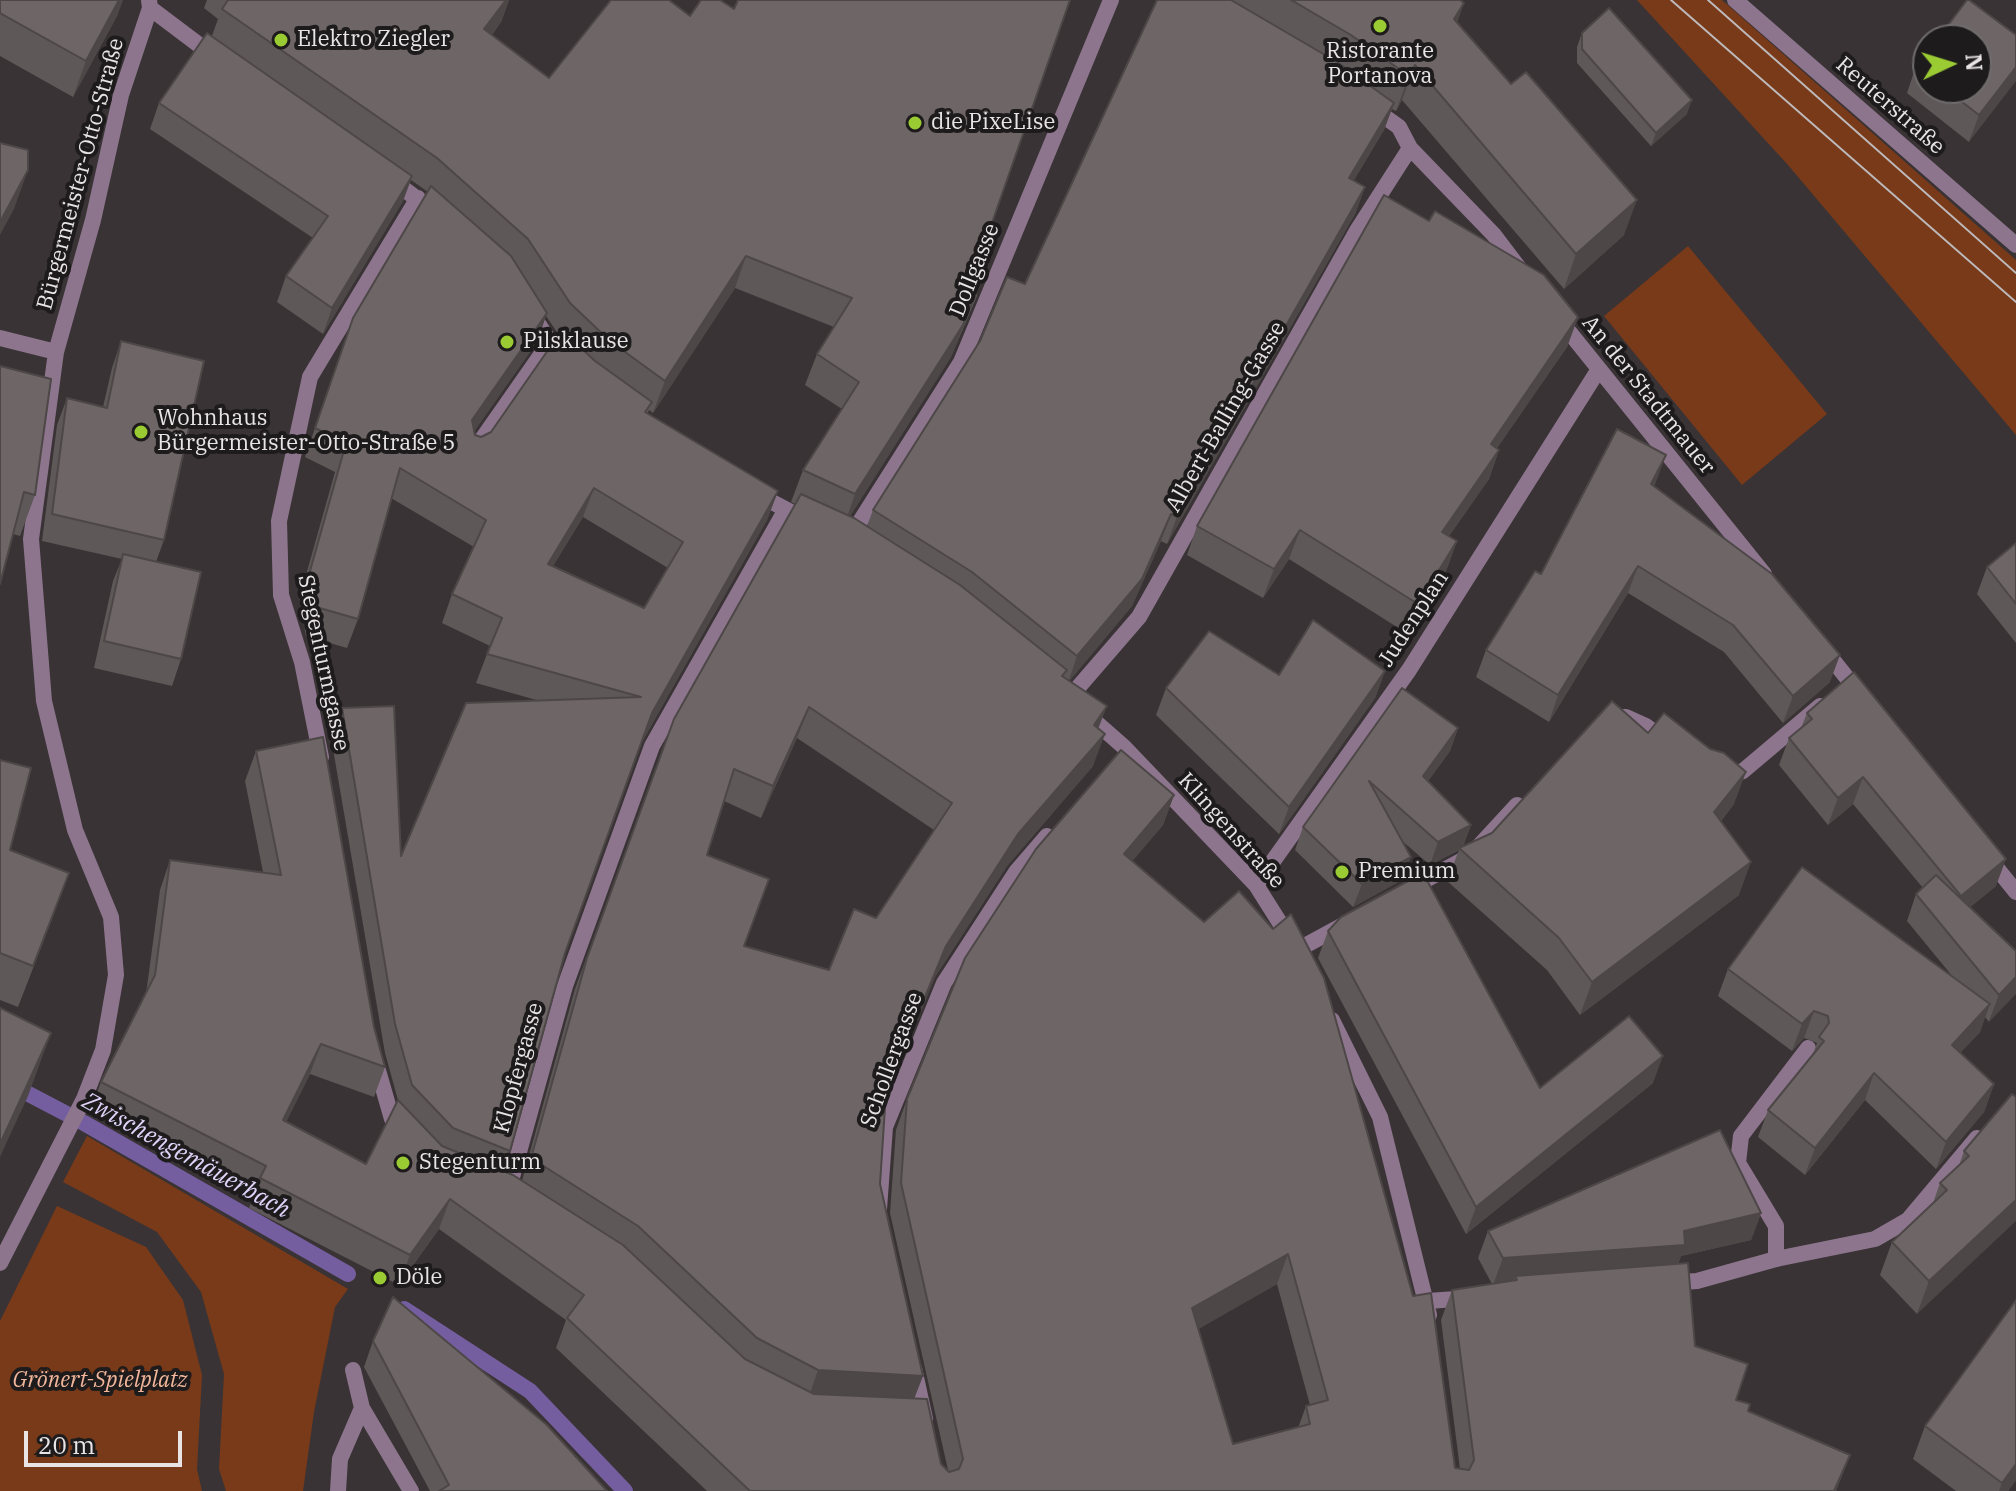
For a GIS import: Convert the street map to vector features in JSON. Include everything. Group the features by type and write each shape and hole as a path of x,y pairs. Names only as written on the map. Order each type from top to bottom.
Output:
{"street":[{"name":"Dollgasse","path":"785,511 842,538 961,362 1111,0"},
{"name":"Reuterstraße","path":"1735,0 2016,245"},
{"path":"149,4 234,71"},
{"name":"Bürgermeister-Otto-Straße","path":"0,1263 84,1099 103,1050 116,975 111,917 75,830 44,701 31,539 56,352 93,220 121,95 149,4"},
{"path":"1355,96 1399,127 1410,148 1494,235 1530,282"},
{"name":"Albert-Balling-Gasse","path":"1063,694 1139,617 1326,285 1410,148"},
{"path":"379,171 418,198 452,228"},
{"name":"Stegenturmgasse","path":"325,780 302,662 281,595 279,521 310,377 418,198"},
{"path":"517,291 550,342 581,372"},
{"name":"An der Stadtmauer","path":"1548,306 1772,584"},
{"path":"0,338 56,352"},
{"path":"471,455 550,342"},
{"name":"Judenplan","path":"1256,885 1409,670 1599,369"},
{"path":"745,487 785,511"},
{"name":"Klopfergasse","path":"507,1196 565,986 652,746 785,511"},
{"path":"1811,632 1869,706"},
{"path":"1705,773 1727,778 1743,771 1849,681"},
{"name":"Klingenstraße","path":"1063,694 1119,753 1256,885 1300,957 1364,914"},
{"path":"1599,722 1609,717 1626,717 1646,726 1681,754"},
{"path":"1390,900 1470,856 1524,798"},
{"name":"Schollergasse","path":"882,1228 879,1214 885,1127 944,983 1016,872 1055,827"},
{"path":"1977,842 2016,892"},
{"path":"1325,1006 1380,1117 1428,1301 1432,1333"},
{"path":"371,1040 392,1119 414,1142"},
{"path":"1776,1259 1776,1226 1738,1163 1741,1136 1808,1048"},
{"path":"1649,1284 1697,1281 1776,1259 1875,1239 1908,1220 1987,1125"},
{"path":"1428,1301 1491,1296"},
{"path":"909,1346 921,1424"},
{"path":"353,1370 362,1408 411,1491"},
{"path":"338,1491 340,1459 362,1408"}],"green space":[{"path":"1637,0 1722,0 2016,260 2016,435 1788,165"},
{"path":"1688,246 1827,414 1742,485 1604,316"},
{"path":"87,1136 348,1289 335,1307 314,1412 303,1491 226,1491 219,1469 224,1374 201,1292 157,1232 63,1182"},
{"name":"Grönert-Spielplatz","path":"57,1206 146,1247 183,1300 202,1375 197,1469 202,1491 0,1491 0,1321"}],"building":[{"path":"0,0 119,0 86,61 0,13"},
{"path":"228,0 506,0 484,29 549,78 611,0 669,0 690,16 701,0 720,0 734,9 738,0 1070,0 979,260 988,264 963,325 855,494 803,470 859,382 817,354 852,298 746,256 665,381 610,341 570,303 528,239 437,158 222,9"},
{"path":"1157,0 1231,0 1337,62 1394,103 1349,178 1365,187 1177,517 1171,514 1142,579 1077,656 972,572 873,510 980,341 1007,277 1025,284"},
{"path":"1291,0 1460,0 1464,3 1454,19 1511,84 1526,72 1637,200 1576,254 1415,65 1409,76 1351,35"},
{"path":"1969,0 2016,35 2016,67 1992,98 1992,24 1949,24"},
{"path":"1609,8 1692,100 1656,133 1582,49 1582,33"},
{"path":"207,33 412,176 332,308 286,276 328,216 159,103"},
{"path":"1965,104 1987,104 1979,115"},
{"path":"0,143 28,150 28,170 0,222"},
{"path":"431,186 511,256 547,313 472,420 475,435 481,437 491,432 562,330 595,361 652,402 645,412 778,491 652,713 565,953 510,1151 453,1128 412,1085 395,1024 342,708 394,706 401,856 466,703 641,697 487,654 502,618 452,594 486,520 400,468 358,619 316,607 310,571 346,443 315,428 353,318","holes":["594,488 683,542 644,608 548,564"]},
{"path":"1384,195 1429,221 1435,211 1544,275 1578,317 1491,444 1499,450 1442,532 1457,541 1418,604 1300,530 1274,569 1197,526"},
{"path":"121,341 204,361 164,540 52,514 67,398 107,408"},
{"path":"0,366 51,379 35,495 24,492 0,584"},
{"path":"1617,429 1666,455 1651,484 1772,574 1840,655 1793,696 1733,625 1638,566 1558,695 1486,650 1535,571 1541,574"},
{"path":"801,494 854,518 960,585 1067,670 1062,676 1107,706 1094,725 1105,734 1018,834 946,946 886,1092 880,1184 923,1376 818,1370 757,1338 638,1226 531,1158 587,958 674,719","holes":["809,707 952,803 876,918 854,909 829,970 744,946 769,879 707,855 734,769 773,786"]},
{"path":"2016,543 2016,604 1987,567"},
{"path":"123,554 201,572 181,659 104,641"},
{"path":"1313,620 1385,671 1289,807 1166,688 1209,631 1279,675"},
{"path":"1854,672 2006,859 1961,896 1863,777 1838,798 1789,738 1812,719 1807,713"},
{"path":"1402,688 1458,728 1423,776 1471,825 1438,842 1369,781 1411,857 1362,884 1303,827"},
{"path":"1612,701 1648,733 1664,713 1710,749 1724,753 1746,772 1714,812 1751,862 1592,982 1559,938 1459,848 1492,833"},
{"path":"323,737 374,1027 385,1067 321,1044 283,1120 366,1164 398,1100 442,1146 513,1175 623,1245 745,1359 814,1394 927,1399 941,1464 949,1472 959,1469 963,1459 901,1183 907,1099 965,958 1036,849 1121,750 1174,795 1124,854 1204,922 1239,891 1273,929 1291,914 1324,978 1413,1296 1431,1293 1455,1468 1469,1470 1474,1460 1452,1290 1517,1280 1515,1276 1688,1263 1695,1346 1748,1364 1736,1400 1750,1404 1748,1411 1850,1455 1834,1491 750,1491 567,1318 584,1295 450,1199 410,1255 260,1178 266,1166 101,1082 155,975 170,860 281,875 256,751","holes":["1288,1254 1328,1400 1306,1406 1310,1424 1233,1444 1192,1308"]},
{"path":"0,760 31,768 10,850 69,873 33,966 0,953"},
{"path":"1802,867 1990,1004 1952,1045 1994,1084 1946,1142 1874,1073 1815,1148 1768,1110 1824,1041 1819,1037 1829,1023 1828,1016 1814,1011 1802,1024 1728,969"},
{"path":"1423,873 1540,1088 1629,1016 1663,1056 1476,1207 1328,931 1341,917"},
{"path":"1936,875 2016,951 2016,977 1999,995 1916,894"},
{"path":"0,1008 51,1033 0,1144"},
{"path":"2012,1094 2016,1097 2016,1200 1929,1281 1892,1242 1947,1190 1940,1183 1969,1156 1964,1151"},
{"path":"1720,1130 1761,1213 1684,1231 1685,1245 1503,1258 1488,1231"},
{"path":"393,1297 547,1425 607,1491 439,1491 449,1485 373,1341"},
{"path":"2016,1300 2016,1464 2002,1483 1925,1426"}],"waterway":[{"name":"Zwischengemäuerbach","path":"0,1079 84,1123 348,1274"},
{"name":"Zwischengemäuerbach","path":"404,1309 530,1391 625,1491"}],"tram line":[{"path":"1671,0 2016,302"},
{"path":"1708,0 2016,273"}],"place":[{"name":"Ristorante Portanova","path":"1380,26"},
{"name":"Elektro Ziegler","path":"281,40"},
{"name":"die PixeLise","path":"915,123"},
{"name":"Pilsklause","path":"507,342"},
{"name":"Wohnhaus Bürgermeister-Otto-Straße 5","path":"141,432"},
{"name":"Premium","path":"1342,872"},
{"name":"Stegenturm","path":"403,1163"},
{"name":"Döle","path":"380,1278"}]}
